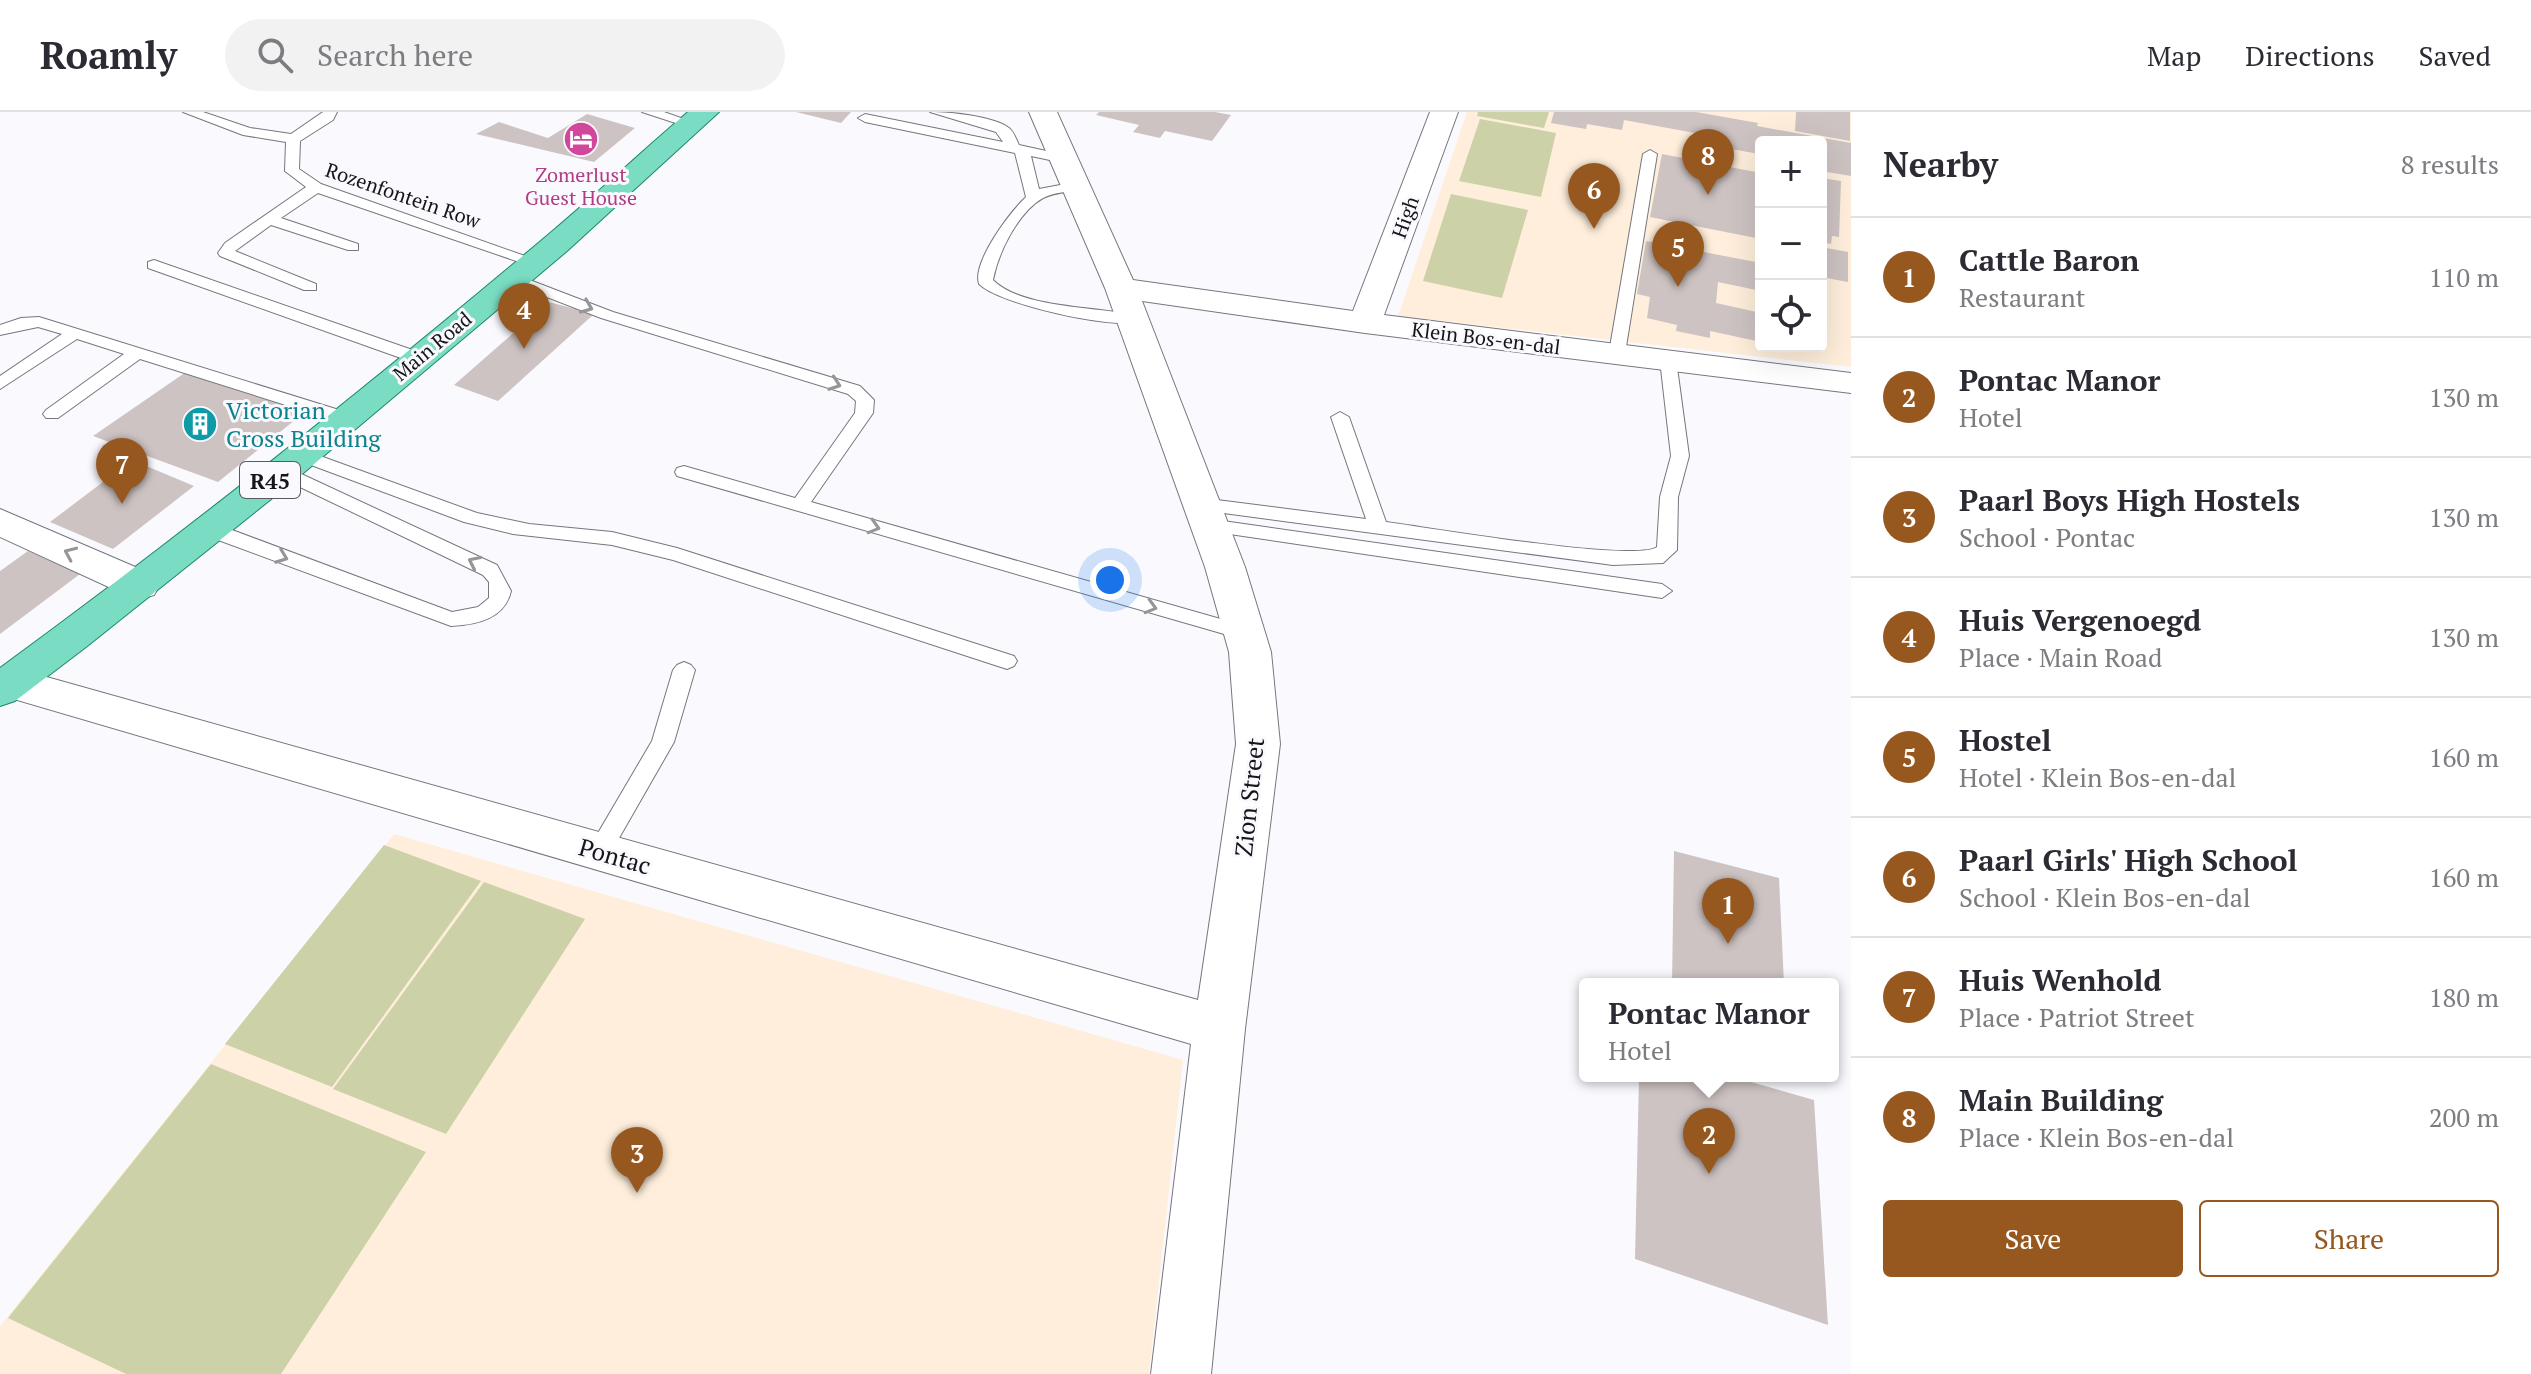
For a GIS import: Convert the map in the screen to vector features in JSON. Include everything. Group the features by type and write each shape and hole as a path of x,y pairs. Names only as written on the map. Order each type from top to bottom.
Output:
{"main road":[{"name":"Main Road","path":"5,686 140,585 346,418 524,270 698,118"}],"street":[{"name":"Zion Street","path":"1043,112 1127,304 1205,514 1250,652 1258,744 1219,1029 1181,1374"},
{"name":"High","path":"1365,323 1444,112"},
{"name":"Klein Bos-en-dal","path":"1127,304 1365,323 1851,383"},
{"path":"0,522 140,585"},
{"name":"Pontac","path":"5,686 1219,1029"}],"lane":[{"path":"190,112 248,132 293,139"},
{"name":"Rozenfontein Row","path":"330,112 328,117 293,139 292,171 316,187 524,270 607,315 854,390 865,400 864,413 799,506"},
{"path":"649,112 698,118"},
{"path":"937,112 1006,132 1018,150 1034,198"},
{"path":"865,118 1018,150 1070,173"},
{"path":"1617,353 1650,154"},
{"path":"1070,173 1034,198 1011,226 985,276 988,288 1009,298 1127,304"},
{"path":"310,287 226,253 230,246 316,187"},
{"path":"269,219 353,247"},
{"path":"154,265 418,358"},
{"path":"0,330 21,323 39,322 346,418"},
{"path":"0,384 75,333"},
{"path":"52,414 137,353"},
{"path":"1205,514 1378,527 1613,558 1643,560 1663,555 1670,540 1669,497 1680,456 1668,360"},
{"path":"1340,417 1378,527"},
{"path":"209,529 451,619 479,617 498,601 502,591 501,581 490,570 291,463"},
{"path":"291,463 497,524 546,534 626,542 694,560 1007,661"},
{"path":"684,472 1245,633"},
{"path":"1205,514 1662,591"},
{"path":"599,852 663,742 684,670"}],"shaded area":[{"path":"1467,112 1851,112 1851,367 1398,316"},
{"path":"394,834 1183,1060 1149,1374 0,1374 0,1326"}],"green space":[{"path":"1478,112 1549,112 1544,128 1477,116"},
{"path":"1480,119 1556,133 1541,197 1459,181"},
{"path":"1451,194 1528,210 1502,298 1423,281"},
{"path":"384,845 481,881 332,1087 225,1044"},
{"path":"484,882 585,919 446,1134 333,1089"},
{"path":"211,1064 426,1152 281,1374 126,1374 8,1318"}],"building":[{"path":"796,112 851,112 841,123"},
{"path":"1099,112 1215,112 1231,115 1212,141 1165,131 1160,138 1133,132 1139,125 1096,115"},
{"path":"1554,112 1696,112 1812,136 1755,136 1755,153 1726,148 1728,139 1624,120 1622,130 1587,124 1586,129 1551,123"},
{"path":"1796,112 1850,112 1850,141 1795,131"},
{"name":"Zomerlust Guest House","path":"587,114 635,128 594,162 476,134 499,122 548,138"},
{"path":"1827,139 1851,143 1851,176 1827,172"},
{"path":"1662,154 1755,172 1755,238 1650,217"},
{"path":"1827,179 1841,181 1839,237 1832,236 1831,244 1827,243"},
{"path":"1646,241 1755,262 1755,290 1718,282 1716,303 1755,312 1755,341 1710,331 1710,338 1676,331 1677,325 1647,318 1650,297 1637,294"},
{"path":"1827,248 1848,252 1848,282 1827,278"},
{"path":"549,302 594,314 498,401 454,385"},
{"name":"Victorian Cross Building","path":"186,372 305,412 218,482 93,436"},
{"path":"132,460 194,486 113,549 50,522"},
{"path":"28,551 80,574 0,634 0,571"},
{"path":"1674,851 1779,878 1784,978 1672,978"},
{"path":"1639,1082 1751,1082 1814,1100 1828,1325 1635,1259"}],"place":[{"name":"Zomerlust Guest House","path":"581,139"},
{"name":"Main Building","path":"1708,195"},
{"name":"Paarl Girls' High School","path":"1594,229"},
{"name":"Hostel","path":"1678,287"},
{"name":"Huis Vergenoegd","path":"524,349"},
{"name":"Victorian Cross Building","path":"200,424"},
{"name":"Huis Wenhold","path":"122,504"},
{"name":"Cattle Baron","path":"1728,944"},
{"name":"Pontac Manor","path":"1709,1174"},
{"name":"Paarl Boys High Hostels","path":"637,1193"}]}
